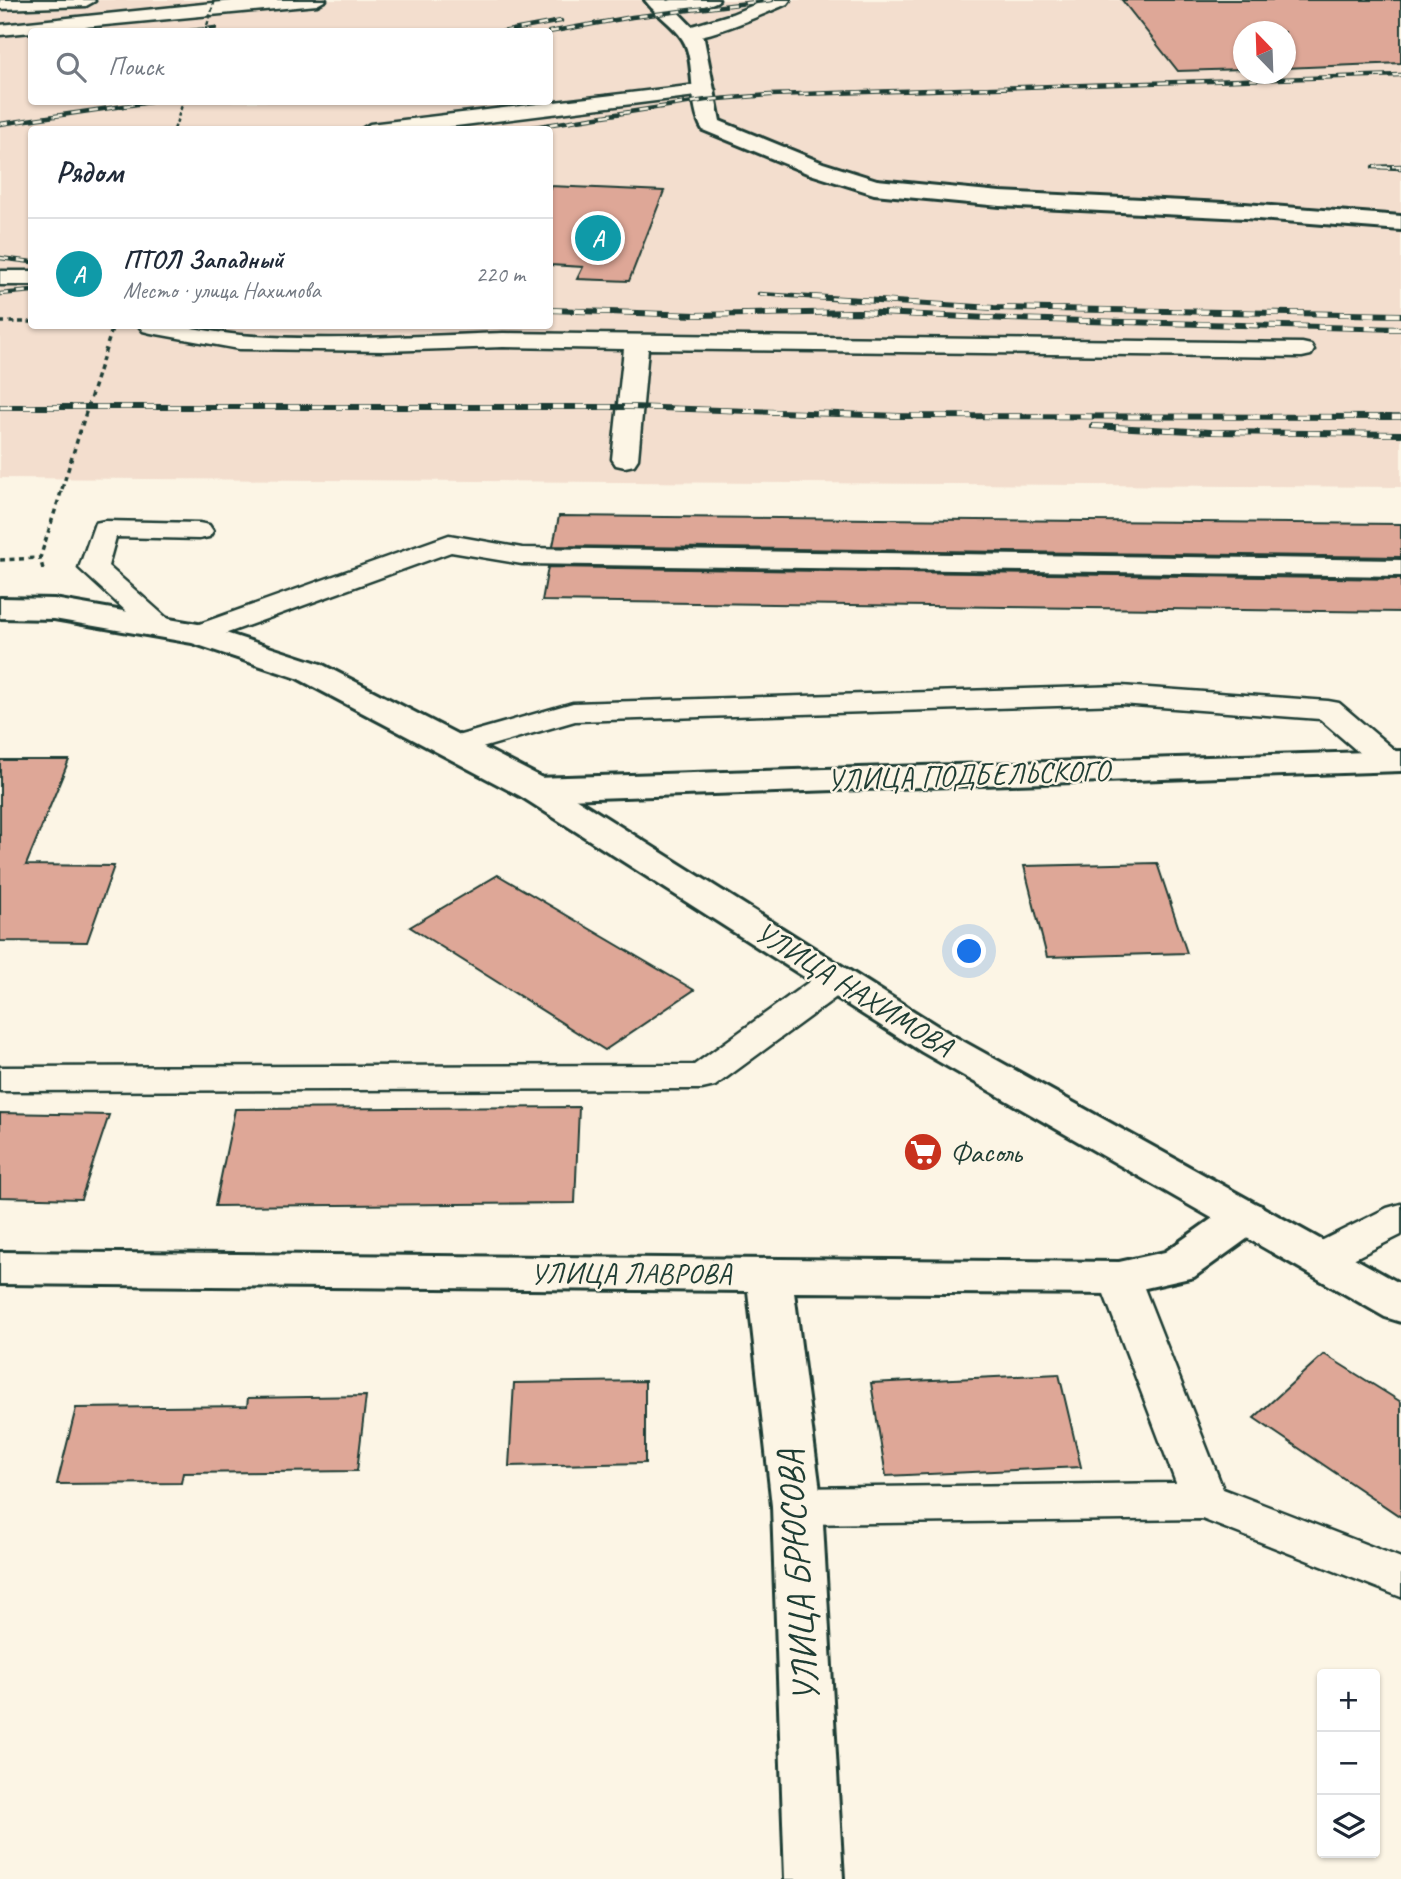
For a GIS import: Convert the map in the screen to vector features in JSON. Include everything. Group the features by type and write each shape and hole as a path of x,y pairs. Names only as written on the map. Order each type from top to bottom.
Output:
{"street":[{"path":"657,4 694,39 705,90 706,114 711,125 726,133 874,187 1000,199 1245,211 1401,223"},
{"name":"УЛИЦА НАХИМОВА","path":"0,608 54,609 198,634 309,671 535,789 936,1042 1401,1305"},
{"name":"УЛИЦА ПОДБЕЛЬСКОГО","path":"535,789 1395,761"},
{"name":"УЛИЦА ЛАВРОВА","path":"0,1268 1119,1278 1178,1265 1245,1217"},
{"name":"УЛИЦА БРЮСОВА","path":"769,1274 797,1506 814,1879"}],"lane":[{"path":"0,30 107,22 247,3 317,0"},
{"path":"657,4 710,0"},
{"path":"688,33 738,18 780,0"},
{"path":"0,4 105,1 132,5 247,3"},
{"path":"404,126 705,90"},
{"path":"0,278 28,278"},
{"path":"167,329 239,342 384,344 503,340 1302,350"},
{"path":"625,459 637,342"},
{"path":"160,627 93,568 104,529 199,531"},
{"path":"198,634 449,543 522,556 1401,568"},
{"path":"454,747 573,712 1121,695 1328,710 1395,761"},
{"path":"0,1079 702,1077 837,979"},
{"path":"1319,1259 1401,1218"},
{"path":"1119,1278 1205,1501"},
{"path":"797,1506 1205,1501 1401,1577"}],"path":[{"path":"206,28 215,0"},
{"path":"175,126 182,105"},
{"path":"0,322 28,322"},
{"path":"0,560 40,558 112,329"}],"shaded area":[{"path":"0,0 1401,0 1401,487 0,478"}],"building":[{"path":"1122,0 1401,0 1401,63 1296,68 1296,21 1233,21 1233,69 1178,71"},
{"path":"553,186 664,191 629,281 577,279 583,267 553,265"},
{"path":"559,516 1401,524 1401,557 553,546"},
{"path":"548,567 1401,579 1401,612 542,601"},
{"path":"0,760 69,760 26,865 114,866 87,942 0,941"},
{"path":"1157,863 1187,953 1047,957 1024,866"},
{"path":"498,875 694,990 605,1050 410,927"},
{"path":"579,1107 575,1203 215,1206 235,1109"},
{"path":"0,1113 109,1115 81,1199 0,1197"},
{"path":"1324,1354 1401,1402 1401,1517 1254,1418"},
{"path":"1059,1374 1081,1467 886,1476 871,1383"},
{"path":"645,1381 645,1463 509,1466 514,1383"},
{"path":"366,1396 357,1471 183,1473 181,1483 57,1484 76,1408 247,1406 248,1398"}],"railway":[{"path":"553,31 632,17 772,0"},
{"path":"523,28 561,21"},
{"path":"540,126 706,100 770,95 1401,75"},
{"path":"0,124 130,105"},
{"path":"1401,166 1373,167 1401,168"},
{"path":"0,258 28,262"},
{"path":"0,294 28,291"},
{"path":"759,294 841,299"},
{"path":"812,297 994,308 1401,315"},
{"path":"553,310 696,315 858,312 1009,319 1401,329"},
{"path":"0,407 630,407 900,416 1401,417"},
{"path":"1092,426 1211,432 1401,434"}],"place":[{"name":"ПТОЛ Западный","path":"598,238"},
{"name":"Фасоль","path":"923,1152"}]}
